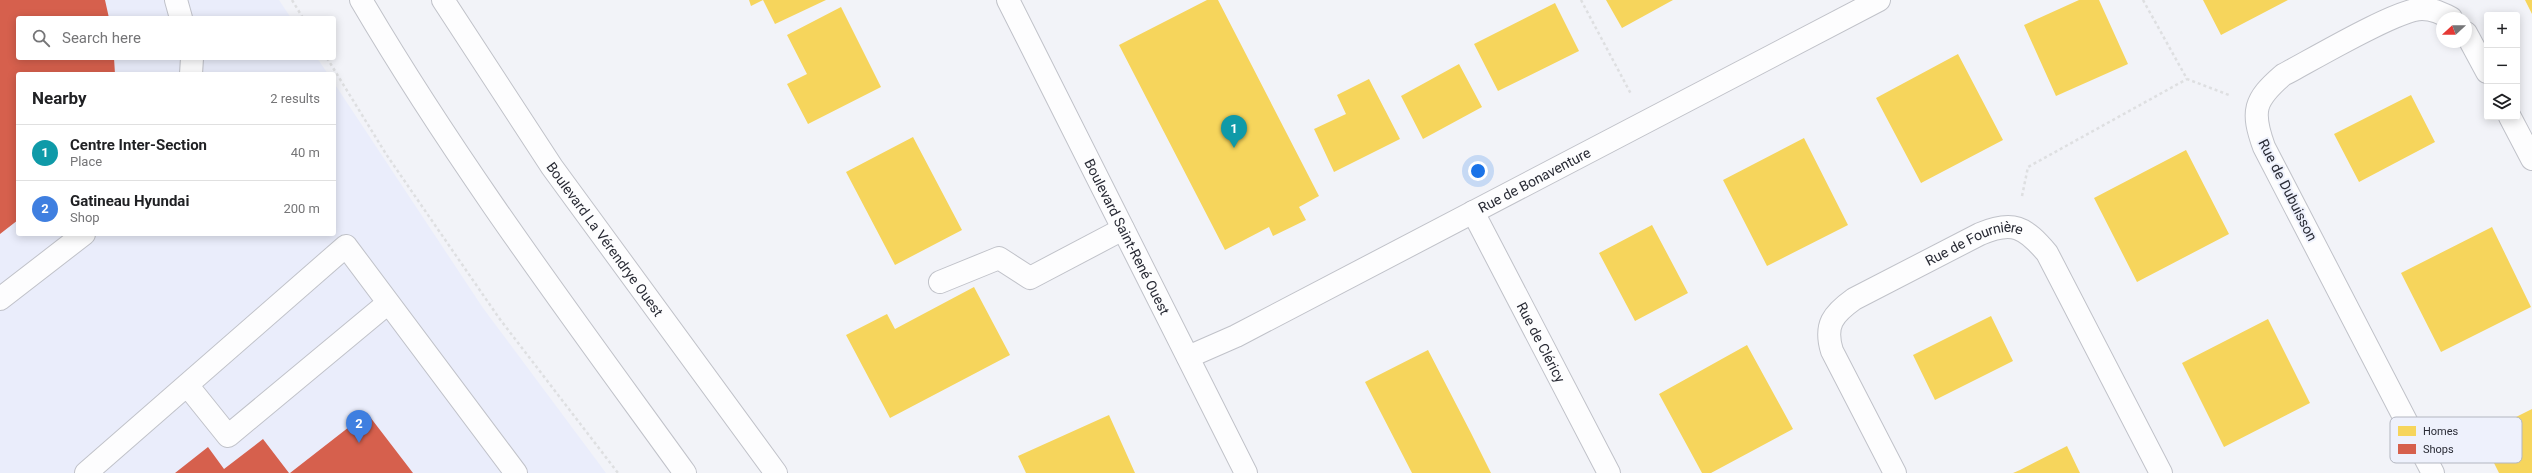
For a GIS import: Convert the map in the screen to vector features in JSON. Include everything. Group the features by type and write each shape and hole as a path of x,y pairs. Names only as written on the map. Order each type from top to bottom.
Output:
{"street":[{"path":"176,0 180,16"},
{"path":"361,0 436,121 489,199 685,473"},
{"name":"Boulevard La Vérendrye Ouest","path":"443,0 552,167 776,473"},
{"name":"Boulevard Saint-René Ouest","path":"1008,0 1246,473"},
{"name":"Rue de Bonaventure","path":"1188,357 1236,336 1645,124 1879,0"},
{"name":"Rue de Dubuisson","path":"2404,417 2264,147 2256,125 2257,106 2267,88 2283,75 2399,15 2420,8 2436,10 2440,12"},
{"path":"2472,44 2484,66"},
{"path":"191,72 192,60"},
{"path":"2512,120 2532,159"},
{"name":"Rue de Cléricy","path":"1473,212 1609,473"},
{"name":"Rue de Fournière","path":"1896,473 1832,351 1828,337 1831,322 1840,309 1868,291 1998,226 2016,226 2032,235 2047,253 2161,473"},
{"path":"940,282 999,258 1030,278 1123,229"},
{"path":"0,299 81,236"},
{"path":"86,473 346,246 516,473"},
{"path":"187,385 228,436 388,303"},
{"name":"Rue de Dubuisson","path":"2428,463 2433,473"}],"path":[{"path":"292,0 301,16"},
{"path":"1581,0 1645,124"},
{"path":"2143,0 2187,79 2257,106"},
{"path":"328,60 336,72"},
{"path":"336,73 386,154 499,318 618,473"},
{"path":"2016,226 2028,167 2187,79"}],"shaded area":[{"path":"0,0 279,0 290,16 16,16 16,60 318,60 327,72 16,72 16,236 336,236 336,86 483,308 606,473 0,473"}],"building: Homes":[{"path":"749,0 763,0 751,6"},
{"path":"763,0 826,0 775,24"},
{"path":"1207,0 1218,0 1319,196 1299,207 1306,220 1273,236 1269,227 1225,250 1119,45"},
{"path":"1606,0 1673,0 1622,28"},
{"path":"2079,0 2099,0 2128,64 2056,96 2024,25"},
{"path":"2203,0 2288,0 2221,35"},
{"path":"2525,0 2532,0 2532,14"},
{"path":"1555,3 1579,51 1498,91 1474,44"},
{"path":"841,7 881,87 808,124 787,84 807,74 787,35"},
{"path":"1958,54 2003,140 1921,183 1876,98"},
{"path":"1459,64 1482,107 1423,139 1401,96"},
{"path":"1369,79 1400,139 1334,172 1314,129 1346,114 1337,95"},
{"path":"2411,95 2435,142 2359,182 2334,134"},
{"path":"913,137 962,230 895,265 846,172"},
{"path":"1804,138 1848,225 1767,266 1723,180"},
{"path":"2186,150 2229,234 2137,282 2094,198"},
{"path":"1652,225 1688,293 1635,321 1599,253"},
{"path":"2492,227 2531,307 2441,352 2401,273"},
{"path":"974,287 1010,355 890,418 846,335 887,314 895,329"},
{"path":"1991,316 2013,361 1935,400 1913,355"},
{"path":"2268,319 2310,403 2224,447 2182,363"},
{"path":"1747,345 1793,429 1711,473 1702,473 1659,394"},
{"path":"1428,350 1491,473 1412,473 1365,382"},
{"path":"2532,409 2532,473 2499,473 2494,463 2522,463 2522,417 2516,417"},
{"path":"1109,415 1135,473 1026,473 1018,456"},
{"path":"2067,446 2080,473 2013,473 2020,470"}],"building: Shops":[{"path":"0,0 105,0 109,16 16,16 16,60 114,60 115,72 16,72 16,222 0,234"},
{"path":"367,413 413,473 290,473"},
{"path":"263,439 289,473 175,473 208,447 224,469"}],"place":[{"name":"Centre Inter-Section","path":"1234,148"},
{"name":"Gatineau Hyundai","path":"359,443"}]}
